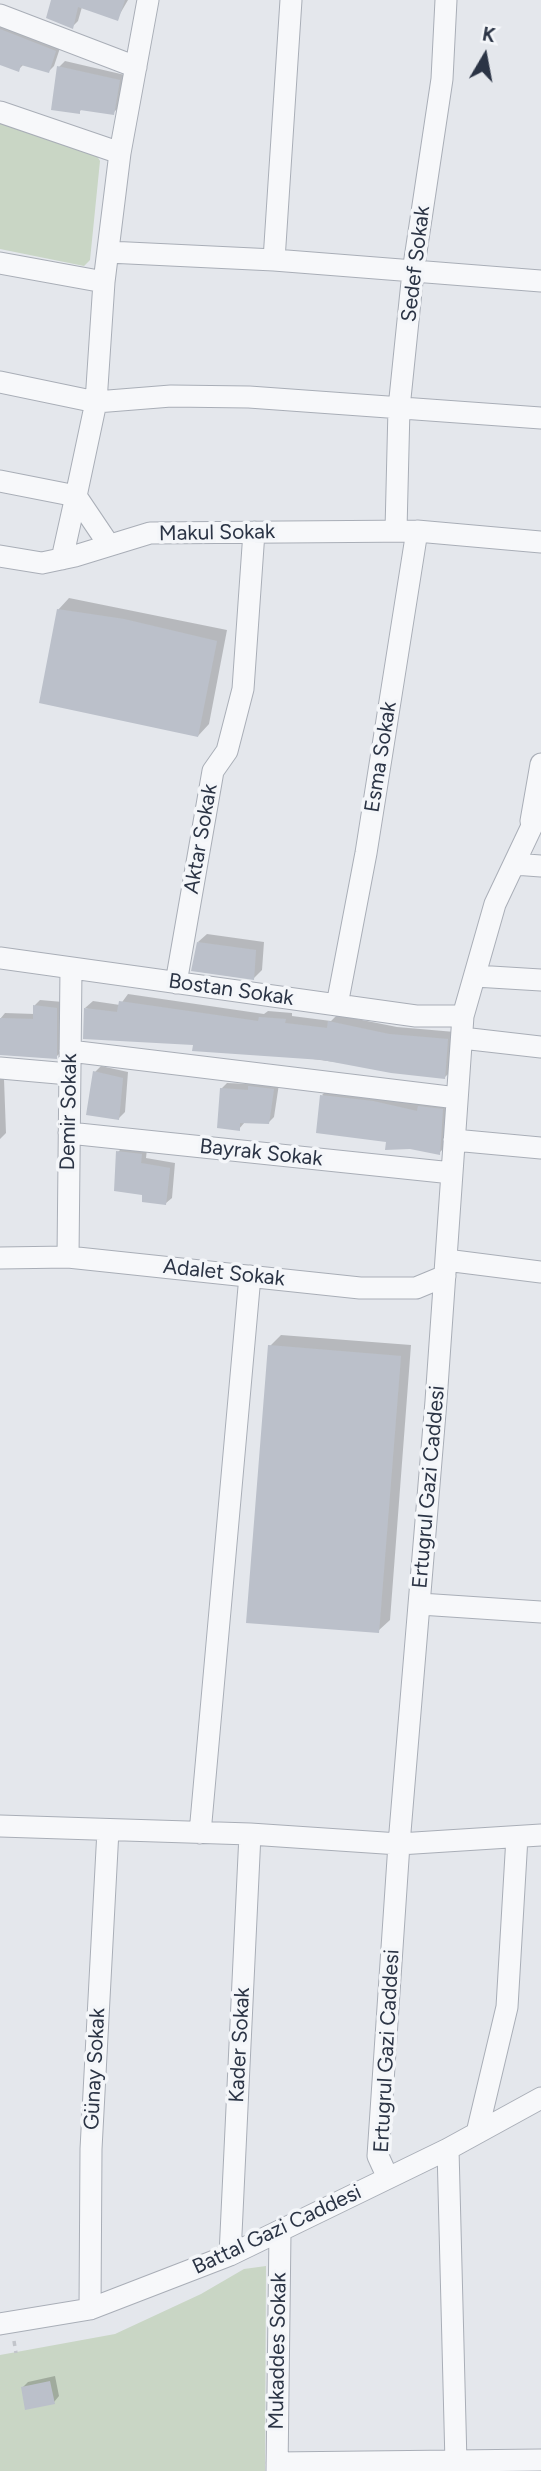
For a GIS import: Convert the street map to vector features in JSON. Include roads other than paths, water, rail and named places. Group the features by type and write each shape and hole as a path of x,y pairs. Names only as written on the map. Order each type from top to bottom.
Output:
{"street":[{"path":"62,559 96,402 107,252 120,153 148,0"},
{"path":"274,260 292,0"},
{"name":"Sedef Sokak","path":"396,530 399,408 413,272 442,79 446,0"},
{"path":"0,15 136,67"},
{"path":"0,113 120,153"},
{"path":"107,252 274,260 541,281"},
{"path":"0,263 104,282"},
{"path":"0,382 96,402 171,396 541,418"},
{"path":"0,481 76,496 109,545"},
{"path":"396,530 541,542"},
{"name":"Makul Sokak","path":"0,556 42,562 62,559 150,533 396,530"},
{"name":"Esma Sokak","path":"337,1005 366,853 417,531"},
{"name":"Aktar Sokak","path":"176,983 213,771 227,751 243,689 254,532"},
{"path":"530,831 541,764"},
{"name":"Ertugrul Gazi Caddesi","path":"388,2178 378,2156 398,1844 420,1604 463,1016 495,904 541,807"},
{"path":"514,864 541,866"},
{"name":"Bostan Sokak","path":"0,958 416,1016 463,1016"},
{"name":"Demir Sokak","path":"68,1257 71,968"},
{"path":"475,976 541,980"},
{"path":"462,1038 541,1047"},
{"path":"70,1051 457,1098"},
{"path":"0,1068 69,1074"},
{"name":"Bayrak Sokak","path":"69,1133 452,1173"},
{"path":"454,1140 541,1148"},
{"name":"Adalet Sokak","path":"0,1258 68,1257 360,1288 416,1288 446,1268 541,1272"},
{"path":"200,1833 250,1276"},
{"path":"420,1604 541,1612"},
{"path":"0,1826 250,1834 398,1844 541,1835"},
{"name":"Günay Sokak","path":"90,2309 91,2149 108,1830"},
{"name":"Kader Sokak","path":"230,2255 250,1834"},
{"path":"477,2133 507,2007 517,1837"},
{"name":"Battal Gazi Caddesi","path":"0,2323 90,2309 230,2255 448,2149 541,2098"},
{"path":"448,2149 456,2463"},
{"name":"Mukaddes Sokak","path":"277,2467 280,2232"},
{"path":"277,2467 541,2460"}]}
